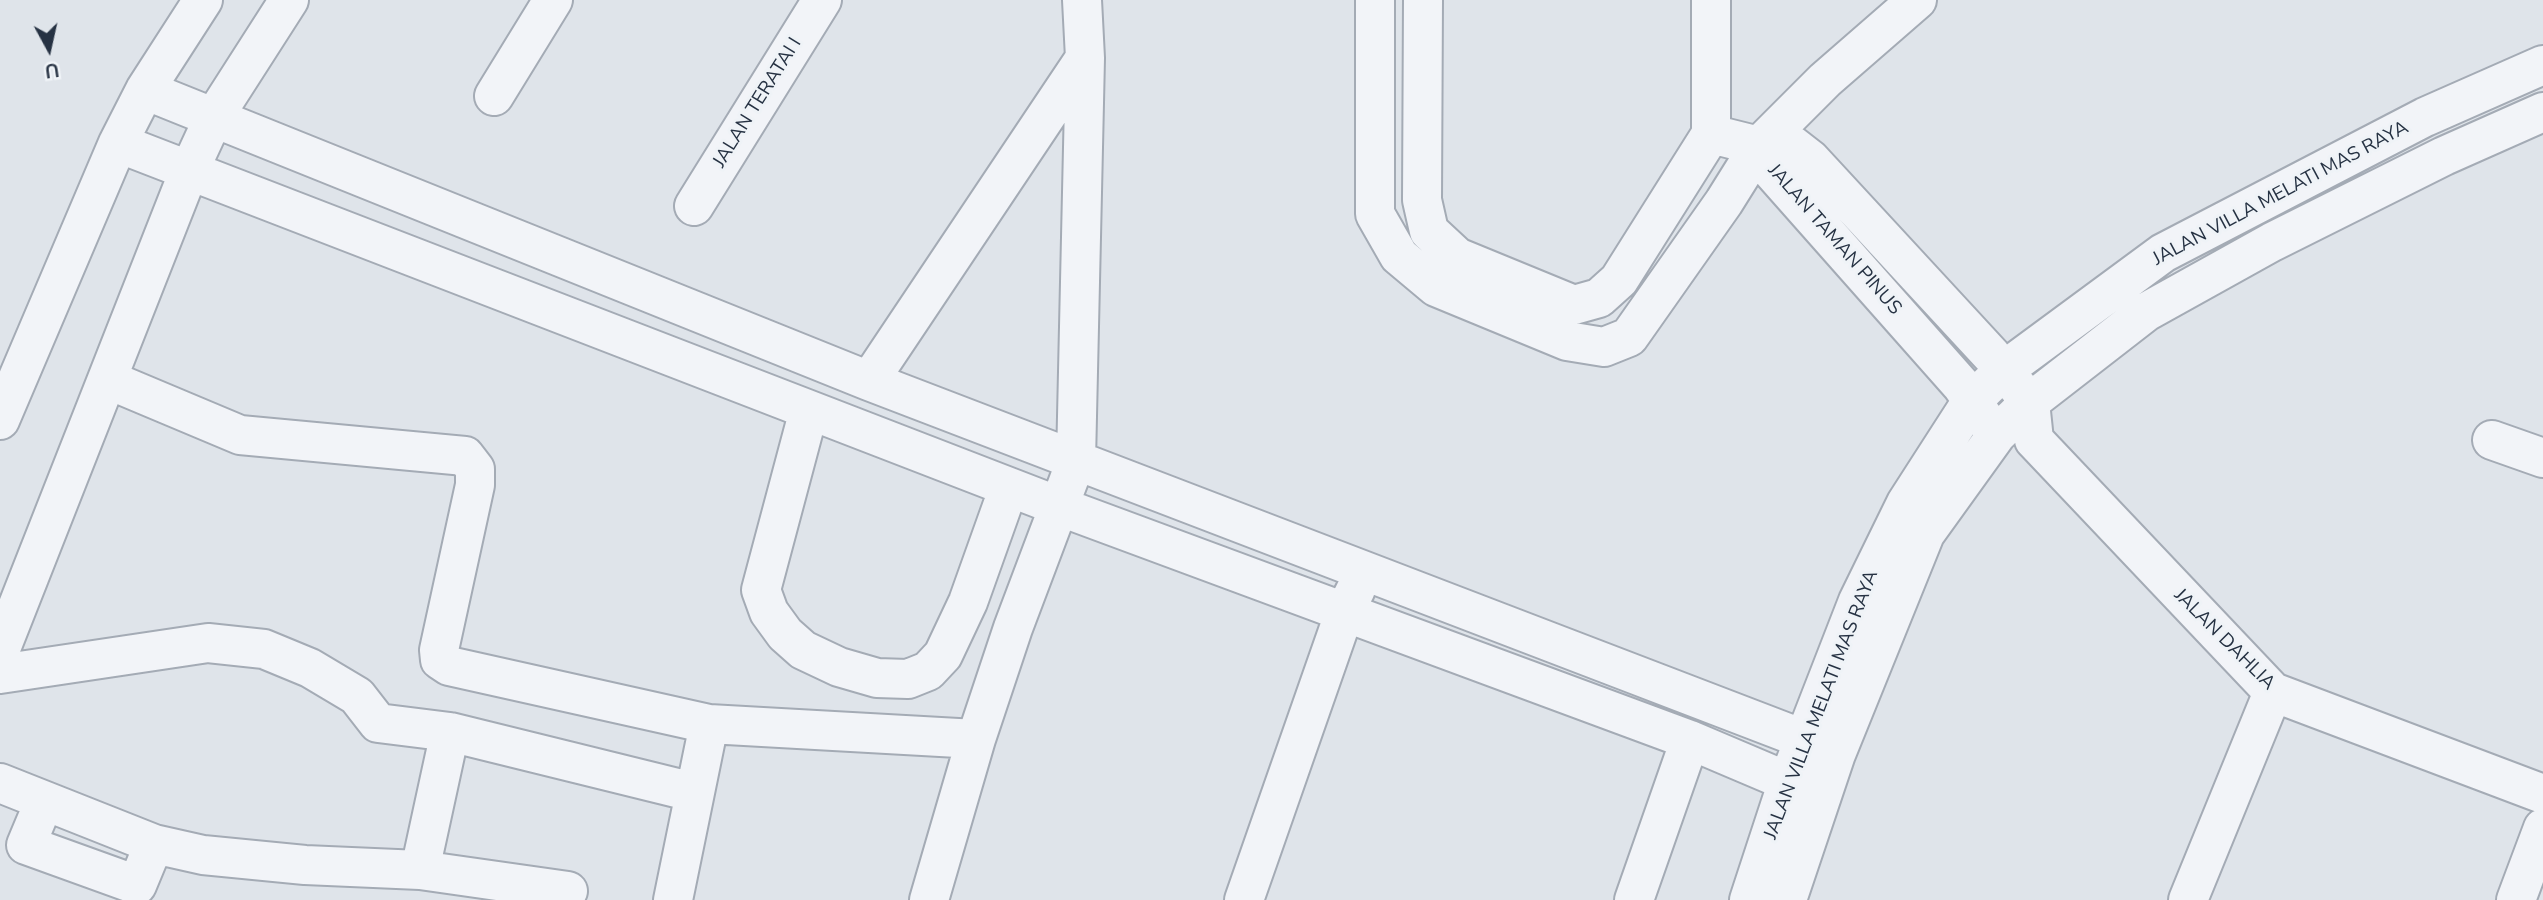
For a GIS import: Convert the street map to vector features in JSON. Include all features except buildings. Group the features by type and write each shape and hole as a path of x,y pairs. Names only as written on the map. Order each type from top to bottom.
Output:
{"street":[{"path":"1,416 118,143 145,90 203,0"},
{"path":"0,651 109,380 189,171 214,117 289,0"},
{"path":"494,96 553,0"},
{"name":"JALAN TERATAI I","path":"694,205 822,0"},
{"path":"929,900 976,739 1013,628 1061,507 1076,461 1085,58 1082,0"},
{"path":"1375,0 1375,214 1399,256 1436,287 1567,341 1604,347 1629,337 1724,202 1759,146 1825,80 1917,0"},
{"path":"1423,0 1422,200 1429,231 1457,257 1574,305 1599,298 1619,279 1712,134 1711,0"},
{"path":"869,381 1085,58"},
{"name":"JALAN VILLA MELATI MAS RAYA","path":"1821,747 1858,601 1900,515 1971,402 2003,371 2163,254 2425,117 2543,65"},
{"path":"145,90 869,381 1821,747"},
{"name":"JALAN VILLA MELATI MAS RAYA","path":"1749,900 1805,789 1821,747 1925,534 1997,434 2030,402 2146,312 2272,242 2432,162 2543,112"},
{"path":"1712,134 1759,146"},
{"path":"118,143 1061,507 1690,740 1805,789"},
{"name":"JALAN TAMAN PINUS","path":"1997,434 1971,402 1962,386 1786,184 1769,168 1759,146 1793,145 1810,159 2030,402"},
{"path":"2163,254 2185,290"},
{"path":"109,380 240,435 466,456 475,469 475,485 439,650 440,660 449,666 709,724 976,739"},
{"path":"1997,434 2034,440 2030,402"},
{"path":"809,410 761,590 769,612 785,634 803,650 839,667 877,678 908,680 928,671 943,655 968,602 1009,487"},
{"name":"JALAN DAHLIA","path":"2034,440 2273,692 2543,794"},
{"path":"2492,440 2543,458"},
{"path":"1244,900 1345,611 1365,572"},
{"path":"0,674 208,643 264,649 310,668 357,696 378,723 450,732 693,792"},
{"path":"2188,900 2273,692"},
{"path":"673,900 709,724"},
{"path":"420,870 450,732"},
{"path":"1634,900 1690,740"},
{"path":"0,783 154,845 203,855 305,865 420,870 568,891"},
{"name":"JALAN VILLA MELATI MAS RAYA","path":"1787,900 1805,789"},
{"path":"2516,900 2543,828"}]}
